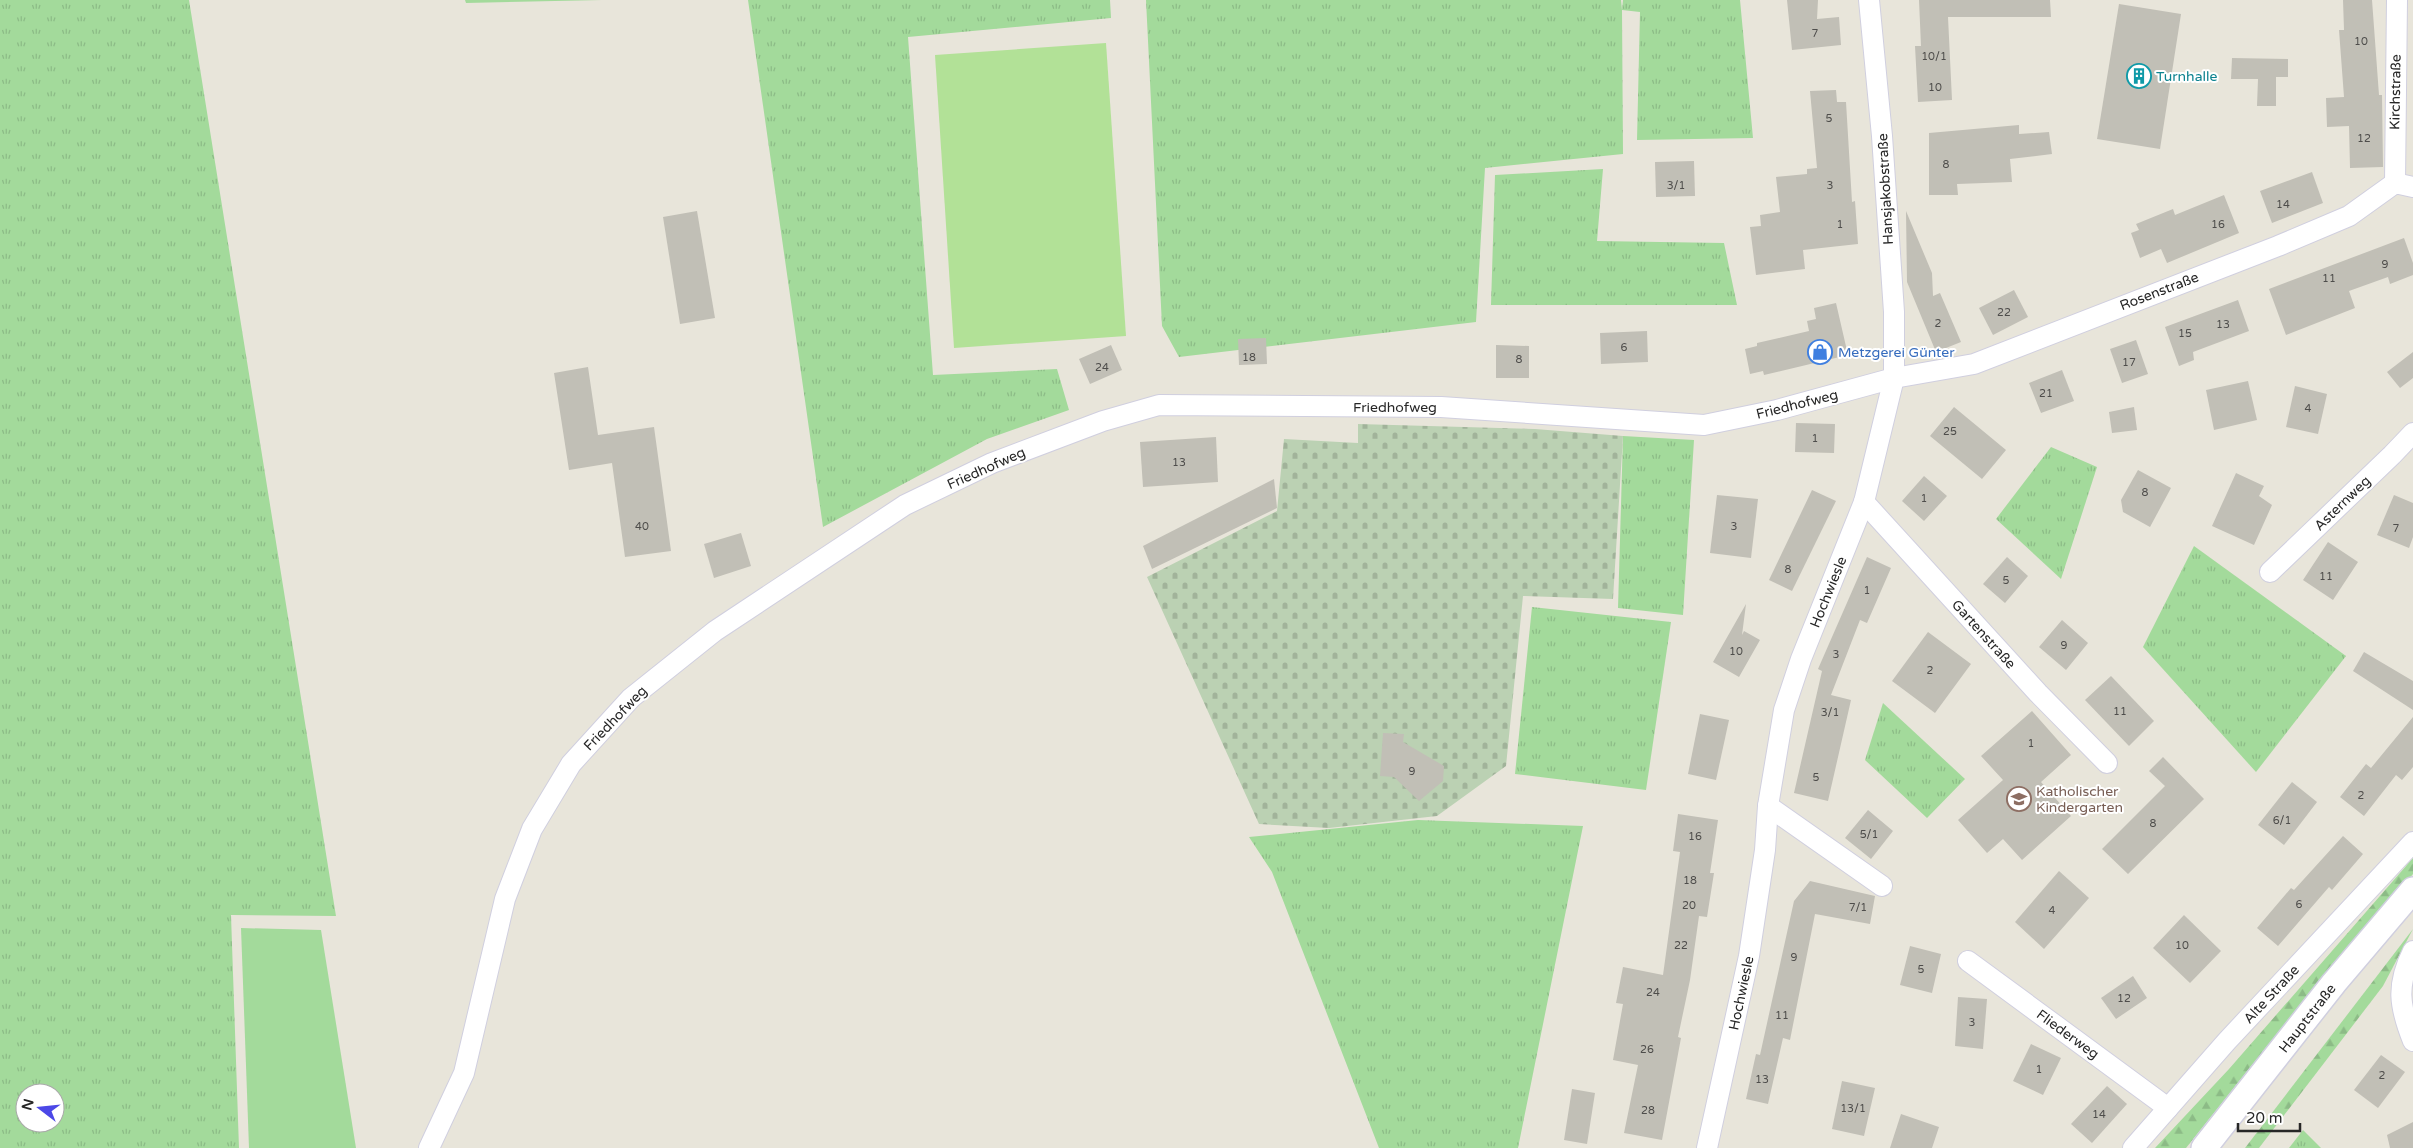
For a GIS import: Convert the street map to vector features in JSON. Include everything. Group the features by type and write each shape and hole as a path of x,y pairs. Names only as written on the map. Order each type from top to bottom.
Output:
{"street":[{"name":"Hansjakobstraße","path":"1870,0 1883,146 1894,312 1894,378"},
{"name":"Kirchstraße","path":"2397,0 2395,80 2404,185"},
{"name":"Rosenstraße","path":"1894,378 1974,364 2278,246 2349,216 2404,185"},
{"name":"Hochwiesle","path":"1707,1148 1749,956 1764,850 1768,806 1784,710 1801,659 1864,502 1894,378"},
{"name":"Friedhofweg","path":"429,1148 464,1073 505,899 532,830 571,764 631,698 715,631 905,505 992,463 1103,421 1159,406 1441,407 1704,425 1778,410 1894,378"},
{"name":"Asternweg","path":"2270,572 2413,432"},
{"name":"Gartenstraße","path":"1864,502 2038,694 2108,763"},
{"path":"1768,806 1882,886"},
{"name":"Alte Straße","path":"2133,1148 2227,1041 2413,842"},
{"name":"Hauptstraße","path":"2204,1148 2334,983 2413,890"},
{"path":"2413,951 2405,966 2400,993 2402,1014 2413,1041"},
{"name":"Fliederweg","path":"1968,961 2168,1108"}],"green space":[{"path":"0,0 189,0 336,916 231,915 239,1148 0,1148"},
{"path":"465,0 602,0 466,3"},
{"path":"748,0 1110,0 1111,18 908,37 933,375 1057,369 1069,410 987,439 823,527"},
{"path":"1146,0 1621,0 1623,154 1485,168 1476,322 1179,357 1162,326"},
{"path":"1623,0 1740,0 1753,138 1637,140 1640,12 1622,10"},
{"path":"1106,43 1126,336 954,348 935,55"},
{"path":"1603,169 1597,241 1724,243 1737,305 1491,305 1495,175"},
{"path":"1358,424 1535,429 1623,436 1613,599 1523,596 1506,766 1437,816 1329,828 1259,824 1147,577 1277,511 1284,439 1358,443"},
{"path":"1623,436 1694,440 1683,615 1618,608"},
{"path":"2051,447 2097,467 2061,579 1996,519"},
{"path":"2194,546 2346,656 2256,772 2143,647"},
{"path":"1532,607 1671,622 1646,790 1515,774"},
{"path":"1883,703 1965,779 1927,818 1865,760"},
{"path":"1418,820 1583,826 1518,1148 1379,1148 1272,872 1249,837"},
{"path":"2413,858 2413,874 2292,1015 2186,1148 2155,1148 2229,1069"},
{"path":"241,928 321,930 356,1148 249,1148"},
{"path":"2413,929 2383,986 2259,1148 2245,1148"},
{"path":"2303,1130 2321,1148 2289,1148"}],"building":[{"path":"1787,0 1818,0 1817,19 1839,17 1841,45 1792,50"},
{"path":"1919,0 2050,0 2051,17 1948,17 1952,100 1918,102 1915,46 1921,46"},
{"path":"2343,0 2372,0 2379,95 2382,95 2383,167 2350,168 2349,126 2327,127 2326,98 2344,97 2339,30 2344,30"},
{"name":"Turnhalle","path":"2119,4 2181,14 2160,149 2097,139"},
{"path":"2232,58 2288,59 2288,77 2276,77 2276,106 2257,106 2258,79 2231,79"},
{"path":"1836,90 1837,102 1846,102 1852,202 1855,201 1858,244 1803,250 1805,269 1756,275 1750,227 1761,226 1760,215 1780,212 1776,177 1807,174 1807,169 1817,168 1810,91"},
{"path":"2019,125 2019,134 2049,132 2052,154 2010,159 2012,182 1957,184 1958,195 1929,195 1929,133"},
{"path":"1694,161 1695,196 1656,197 1655,162"},
{"path":"2312,172 2323,203 2272,223 2260,191"},
{"path":"2224,195 2239,233 2167,263 2161,249 2140,258 2131,233 2139,230 2136,224 2173,209 2175,215"},
{"path":"697,211 715,318 680,324 663,217"},
{"path":"1906,211 1932,273 1933,296 1940,293 1961,342 1936,352 1907,282"},
{"path":"2404,238 2413,263 2413,275 2390,284 2388,277 2349,291 2355,308 2286,335 2269,289"},
{"path":"2014,290 2028,317 1993,335 1979,308"},
{"path":"2238,300 2249,331 2193,352 2194,360 2179,366 2165,327"},
{"path":"1836,303 1848,355 1764,375 1763,371 1750,374 1745,349 1757,346 1757,343 1809,331 1807,321 1816,319 1814,308"},
{"path":"1647,331 1648,362 1601,364 1600,333"},
{"path":"1266,338 1267,364 1239,365 1238,339"},
{"path":"2136,340 2148,374 2122,383 2110,349"},
{"path":"1111,345 1122,370 1090,384 1079,359"},
{"path":"1496,345 1529,346 1529,378 1496,378"},
{"path":"2413,352 2413,378 2400,388 2387,372"},
{"path":"588,367 598,435 654,427 671,551 625,557 612,463 569,470 554,373"},
{"path":"2062,370 2074,401 2041,413 2029,383"},
{"path":"2248,381 2257,420 2214,430 2206,390"},
{"path":"2295,386 2327,394 2318,434 2286,427"},
{"path":"1954,407 2006,450 1982,479 1930,436"},
{"path":"2134,407 2137,430 2112,433 2109,412"},
{"path":"1796,423 1835,424 1834,453 1795,452"},
{"path":"1216,437 1218,482 1143,487 1140,442"},
{"path":"2138,470 2171,488 2150,527 2123,512 2121,500"},
{"path":"2236,473 2264,486 2259,496 2272,505 2254,545 2212,526"},
{"path":"1924,476 1947,496 1924,521 1902,501"},
{"path":"1274,479 1277,508 1152,569 1143,546"},
{"path":"1812,490 1836,501 1792,591 1769,580"},
{"path":"1717,495 1758,499 1751,558 1710,553"},
{"path":"2394,495 2413,503 2413,537 2409,548 2377,535"},
{"path":"741,533 751,566 714,578 704,544"},
{"path":"2328,542 2358,562 2333,600 2303,580"},
{"path":"1867,557 1891,568 1867,623 1860,620 1831,695 1851,700 1828,801 1794,793 1822,671 1818,669"},
{"path":"2007,557 2028,576 2005,603 1983,584"},
{"path":"1746,604 1742,635 1744,631 1760,640 1739,677 1713,662"},
{"path":"2062,620 2088,643 2066,670 2039,647"},
{"path":"1928,632 1971,664 1935,713 1892,681"},
{"path":"2364,652 2413,681 2413,710 2353,671"},
{"path":"2111,676 2154,721 2129,746 2085,700"},
{"name":"Katholischer Kindergarten","path":"2032,711 2071,755 2041,782 2071,816 2022,860 2003,839 1987,853 1958,820 2003,780 1981,756"},
{"path":"1700,714 1729,720 1716,780 1688,774"},
{"path":"2413,717 2413,767 2402,780 2396,775 2364,816 2340,797 2366,764 2371,768"},
{"path":"1383,733 1404,734 1403,742 1444,766 1443,781 1419,801 1394,777 1380,776"},
{"path":"2163,757 2204,799 2128,874 2102,849 2165,786 2149,771"},
{"path":"2292,782 2317,802 2284,845 2258,825"},
{"path":"1868,810 1893,831 1871,859 1845,838"},
{"path":"1678,814 1718,820 1710,873 1714,873 1707,917 1699,916 1690,980 1678,1037 1681,1038 1662,1140 1624,1133 1638,1065 1613,1060 1623,1004 1616,1003 1623,967 1663,975 1680,852 1673,851"},
{"path":"2343,836 2363,854 2332,890 2329,887 2278,946 2257,928 2291,888 2294,890"},
{"path":"2059,871 2089,898 2044,949 2015,922"},
{"path":"1810,881 1875,896 1870,924 1815,914 1790,1040 1783,1038 1768,1104 1746,1099 1756,1054 1760,1055 1794,901"},
{"path":"2184,915 2221,951 2190,983 2153,948"},
{"path":"1910,946 1941,954 1932,993 1900,985"},
{"path":"2133,976 2147,998 2116,1019 2101,998"},
{"path":"1958,997 1987,999 1983,1049 1955,1046"},
{"path":"2031,1044 2061,1058 2043,1095 2013,1081"},
{"path":"2381,1055 2405,1072 2378,1108 2354,1090"},
{"path":"1842,1081 1875,1088 1864,1136 1832,1129"},
{"path":"2107,1086 2127,1104 2092,1143 2071,1124"},
{"path":"1572,1089 1595,1093 1587,1144 1564,1140"},
{"path":"1901,1114 1939,1127 1932,1148 1890,1148"},
{"path":"2413,1122 2413,1148 2390,1148 2387,1135"}],"place":[{"name":"Turnhalle","path":"2139,76"},
{"name":"Metzgerei Günter","path":"1820,352"},
{"name":"Katholischer Kindergarten","path":"2019,799"}]}
